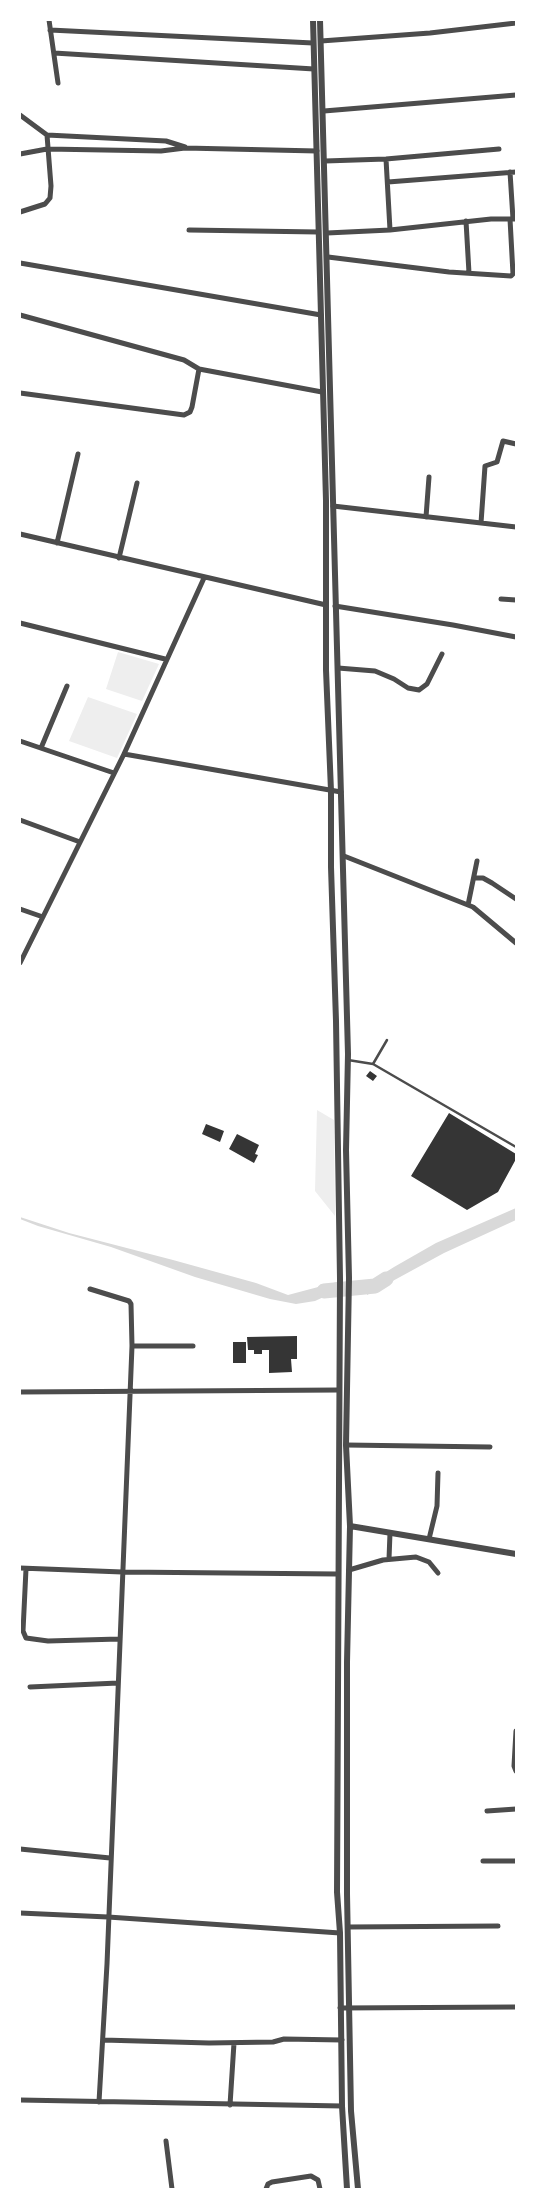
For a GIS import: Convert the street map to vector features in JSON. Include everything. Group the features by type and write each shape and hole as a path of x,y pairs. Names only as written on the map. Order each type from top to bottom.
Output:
{"street":[{"path":"49,20 58,83"},
{"path":"312,20 317,151 318,278 326,501 326,670 331,791 331,867 336,1021 336,1142 340,1279 337,1574 337,1892 340,1933 342,2106 347,2189"},
{"path":"320,20 328,233 335,606 353,1060 346,1150 349,1278 346,1445 350,1526 347,1662 348,1927 351,2111 358,2189"},
{"path":"321,41 430,33 516,23"},
{"path":"50,30 313,43"},
{"path":"54,53 314,68"},
{"path":"324,111 516,95"},
{"path":"20,115 47,135 166,141 185,148"},
{"path":"20,212 48,202 51,186 47,135"},
{"path":"20,154 47,148 161,151 185,148 317,151"},
{"path":"326,161 386,159 499,149"},
{"path":"386,159 390,230"},
{"path":"328,257 512,276 513,172 388,182"},
{"path":"328,233 390,230 466,221 513,219"},
{"path":"466,221 469,273"},
{"path":"189,230 318,232"},
{"path":"20,263 320,315"},
{"path":"318,278 329,277"},
{"path":"20,315 184,360 199,369 322,392"},
{"path":"20,393 184,415 190,412 199,369"},
{"path":"481,523 485,466 497,462 503,441 516,444"},
{"path":"57,543 78,454"},
{"path":"426,518 429,478"},
{"path":"119,558 137,484"},
{"path":"333,506 516,527"},
{"path":"20,534 326,605"},
{"path":"20,963 124,754 165,659 204,578"},
{"path":"502,599 516,600"},
{"path":"335,606 452,624 516,637"},
{"path":"20,623 165,659"},
{"path":"338,668 375,672 394,678 408,688 419,690 427,684 442,654"},
{"path":"41,748 67,686"},
{"path":"20,740 114,772"},
{"path":"124,754 341,792"},
{"path":"20,820 80,842"},
{"path":"344,856 478,910 516,943"},
{"path":"468,905 477,861"},
{"path":"474,878 482,878 516,899"},
{"path":"20,909 43,917"},
{"path":"90,1289 129,1300 132,1304 131,1392 99,2102"},
{"path":"132,1346 193,1346"},
{"path":"20,1392 339,1390"},
{"path":"346,1445 490,1447"},
{"path":"429,1539 437,1506 438,1473"},
{"path":"350,1526 516,1554"},
{"path":"389,1559 390,1533"},
{"path":"349,1570 389,1559 416,1557 429,1562 438,1573"},
{"path":"119,1639 48,1641 26,1638 23,1631 23,1568 122,1572 337,1574"},
{"path":"338,1663 347,1662"},
{"path":"30,1687 118,1683"},
{"path":"516,1731 514,1768 516,1771"},
{"path":"487,1811 516,1809"},
{"path":"20,1849 110,1858"},
{"path":"483,1861 516,1861"},
{"path":"20,1913 340,1933"},
{"path":"348,1927 498,1926"},
{"path":"340,2008 515,2007"},
{"path":"103,2040 234,2043 273,2042 284,2039 342,2040"},
{"path":"230,2105 234,2043"},
{"path":"20,2100 342,2106"},
{"path":"166,2141 172,2189"},
{"path":"266,2189 272,2182 311,2176 318,2180 320,2189"}],"lane":[{"path":"373,1064 387,1040"},
{"path":"353,1060 373,1064 516,1147"}],"shaded area":[{"path":"118,652 159,664 142,701 106,689"},
{"path":"88,697 137,714 117,758 69,741"},
{"path":"317,1110 334,1120 335,1216 315,1191"},
{"path":"516,1208 516,1220 444,1253 367,1295 367,1284 394,1267 436,1243"},
{"path":"20,1217 69,1233 256,1283 288,1295 337,1282 336,1295 328,1295 315,1301 296,1304 270,1299 195,1277 111,1247 38,1226 20,1219"}],"building":[{"path":"370,1071 377,1076 373,1081 366,1076"},
{"path":"449,1113 516,1154 516,1159 498,1192 467,1210 411,1176"},
{"path":"206,1124 224,1131 220,1142 202,1134"},
{"path":"237,1134 259,1145 255,1154 258,1155 254,1163 229,1149"},
{"path":"297,1336 297,1359 291,1359 292,1372 269,1373 269,1350 262,1350 262,1354 254,1354 254,1350 248,1350 247,1337"},
{"path":"233,1342 246,1342 246,1363 233,1363"}],"waterway":[{"path":"324,1291 375,1286 386,1279"}]}
